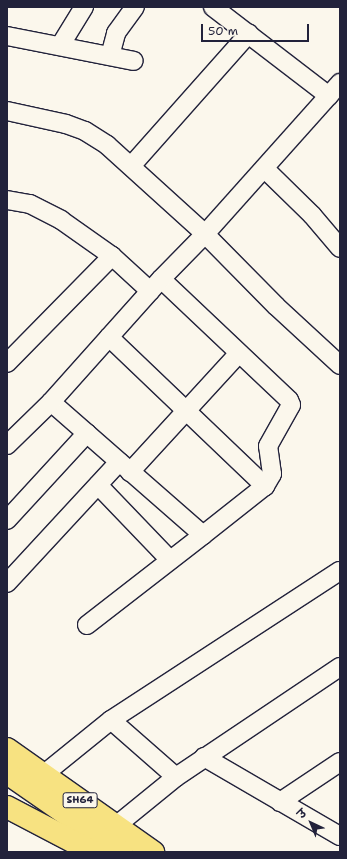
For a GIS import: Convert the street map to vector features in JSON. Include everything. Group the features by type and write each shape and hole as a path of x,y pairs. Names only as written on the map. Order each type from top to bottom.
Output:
{"main road":[{"name":"SH64","path":"7,749 117,825 153,852"},
{"name":"SH64","path":"7,773 121,852"},
{"path":"7,807 93,852"}],"street":[{"path":"60,46 84,7"},
{"path":"110,56 116,33 135,7"},
{"path":"7,445 51,402 108,337 205,234 335,89 249,34 213,7"},
{"path":"132,165 249,34"},
{"path":"7,36 134,61"},
{"path":"7,111 66,124 85,131 132,165 205,234 276,306 340,365"},
{"path":"265,168 312,215 340,248"},
{"path":"7,200 30,204 61,220 156,285 239,353 291,405 268,446 272,474 265,486 87,625"},
{"path":"7,363 112,256"},
{"path":"108,337 187,410 265,486"},
{"path":"7,583 98,485 125,467 187,410 239,353"},
{"path":"51,402 202,535"},
{"path":"7,520 86,433"},
{"path":"98,485 170,560"},
{"path":"43,775 111,720 340,571"},
{"path":"117,825 176,776 340,667"},
{"path":"111,720 176,776"},
{"path":"204,758 340,836"},
{"path":"280,802 340,762"}]}
